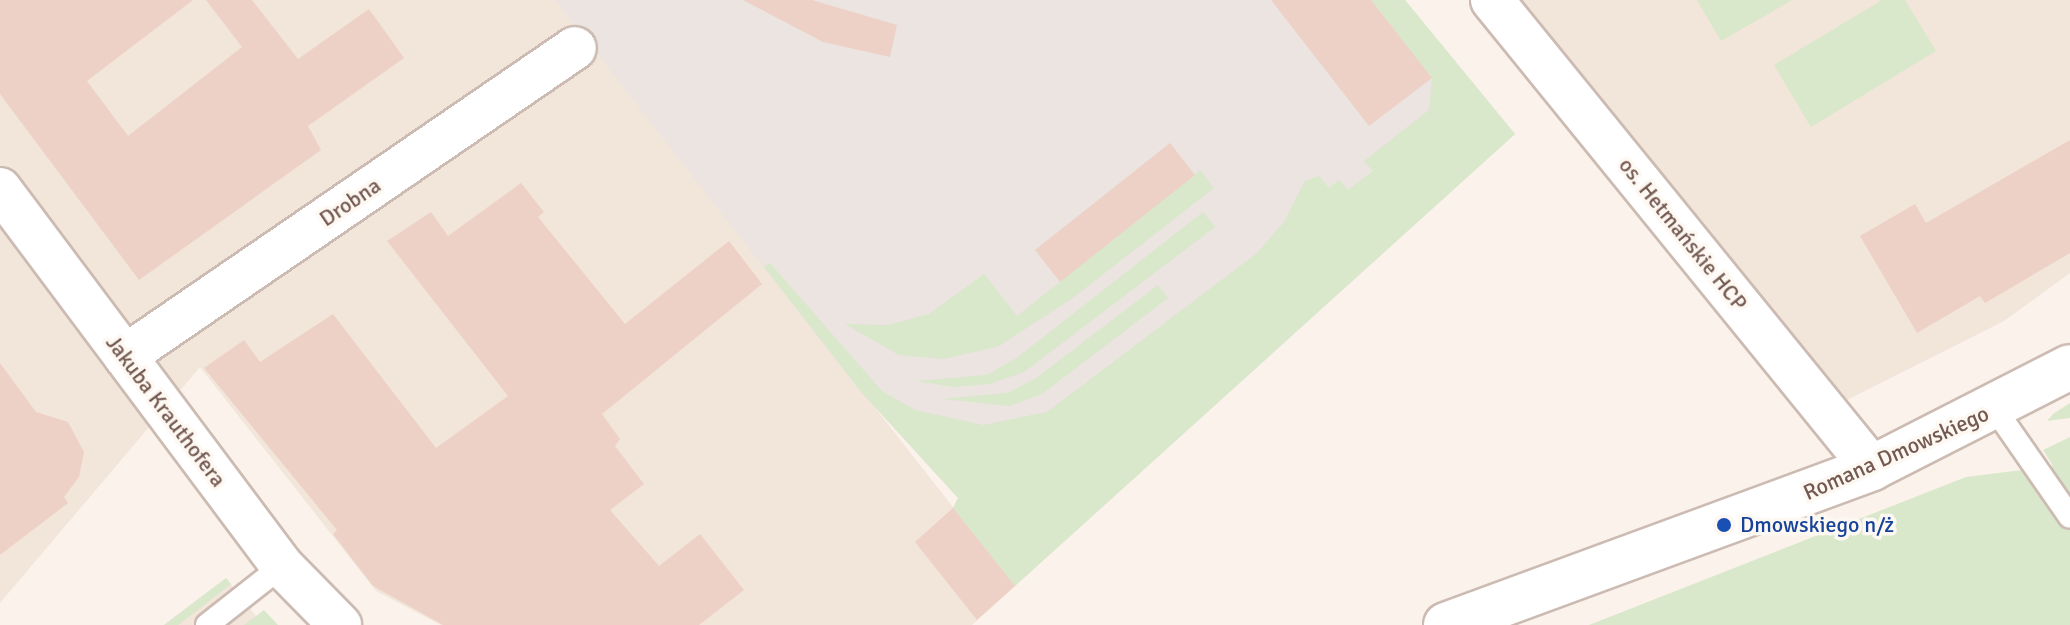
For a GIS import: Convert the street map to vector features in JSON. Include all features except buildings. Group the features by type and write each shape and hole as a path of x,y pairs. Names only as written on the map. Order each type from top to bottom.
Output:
{"street":[{"name":"os. Hetmańskie HCP","path":"1492,0 1872,468"},
{"name":"Drobna","path":"125,356 575,48"},
{"name":"Jakuba Krauthofera","path":"0,189 282,566 340,625"},
{"name":"Romana Dmowskiego","path":"1446,625 1872,468 1995,409 2070,367"}],"lane":[{"path":"1995,409 2070,517"},
{"path":"207,625 282,566"}],"shaded area":[{"path":"0,0 555,0 1015,586 972,625 441,625 376,591 200,367 0,603"},
{"path":"555,0 1405,0 1515,134 1015,586 953,508 958,498 862,393"},
{"path":"1498,0 2070,0 2070,273 2004,321 1839,404"},
{"path":"226,578 263,625 164,625"}],"green space":[{"path":"1371,0 1405,0 1515,134 1015,586 953,508 958,498 862,393 764,267 770,263 882,391 915,410 983,425 1047,412 1256,254 1284,222 1305,181 1319,176 1329,188 1339,180 1348,190 1373,171 1364,161 1429,110 1432,78"},
{"path":"1697,0 1792,0 1721,41"},
{"path":"1882,0 1905,0 1936,51 1811,127 1774,65"},
{"path":"1200,170 1214,188 1074,297 999,346 944,359 899,355 845,324 888,325 929,314 984,274 1017,316"},
{"path":"1203,212 1215,227 1024,372 990,384 953,387 917,381 987,375 1018,357"},
{"path":"1158,285 1168,298 1042,394 1010,406 942,399 1007,393 1035,379"},
{"path":"2070,403 2070,418 2047,421 2053,414"},
{"path":"2070,437 2070,625 1589,625 1966,477 2053,466 2043,450"},
{"path":"226,578 231,584 178,625 164,625"},
{"path":"264,610 278,625 244,625"}],"place":[{"name":"Dmowskiego n/ż","path":"1724,525"}]}
